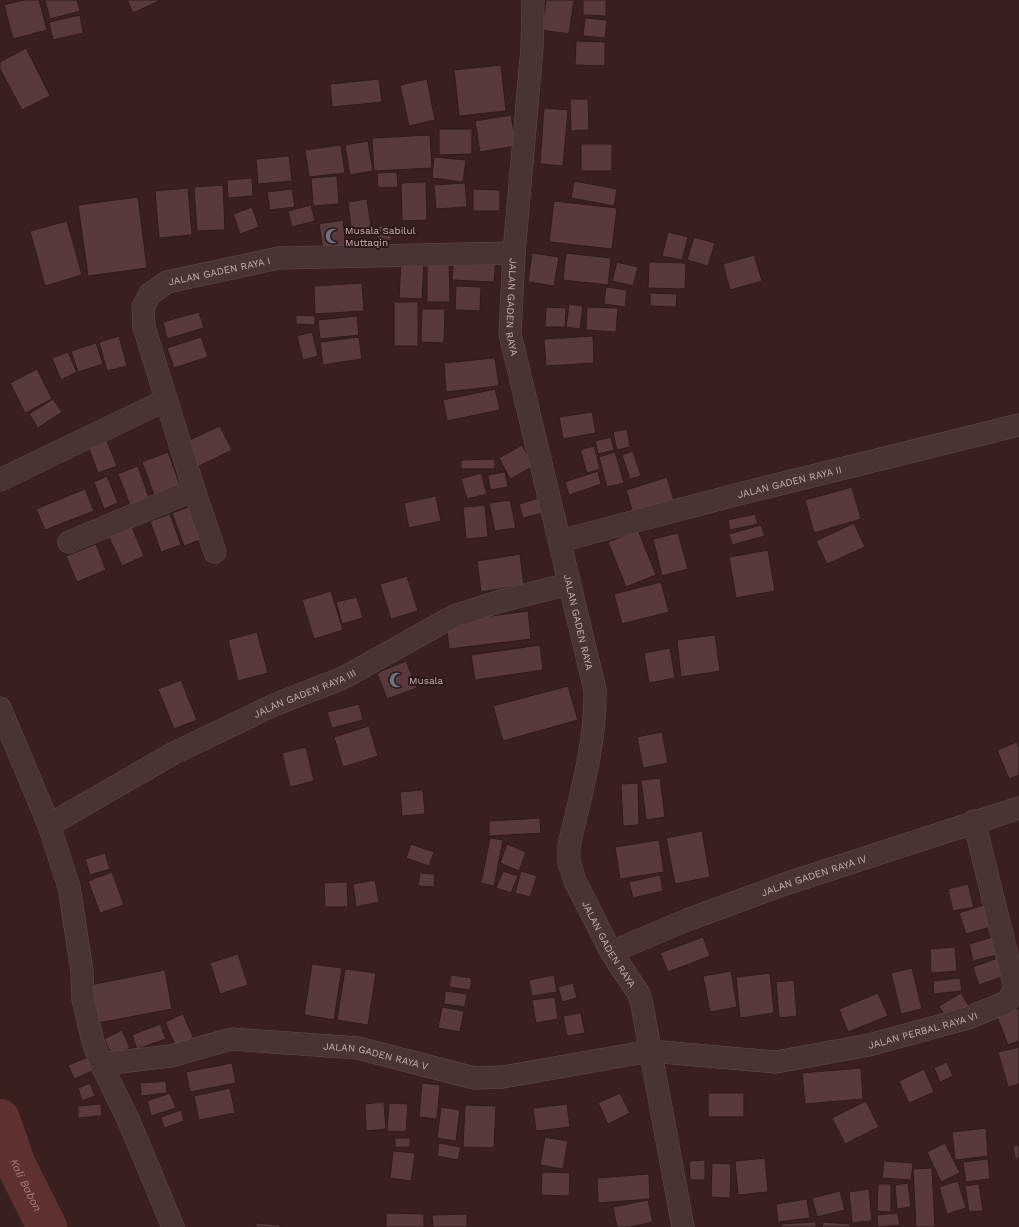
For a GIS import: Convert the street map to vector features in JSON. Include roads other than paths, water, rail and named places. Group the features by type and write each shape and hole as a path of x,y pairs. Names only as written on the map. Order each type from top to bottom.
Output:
{"street":[{"name":"JALAN GADEN RAYA","path":"533,0 532,48 514,252 510,334 595,690 595,711 587,768 569,845 569,862 575,881 611,952 639,994 644,1011 650,1051 683,1227"},
{"name":"JALAN GADEN RAYA I","path":"216,552 194,490 144,326 143,307 150,294 167,282 279,258 514,252"},
{"path":"0,480 166,400"},
{"name":"JALAN GADEN RAYA II","path":"560,541 735,495 1019,425"},
{"path":"69,542 194,490"},
{"name":"JALAN GADEN RAYA III","path":"49,825 174,753 249,716 343,678 454,616 502,601 569,584"},
{"path":"0,708 49,825 69,887 82,971 83,999 86,1017 101,1064 128,1119 173,1227"},
{"name":"JALAN GADEN RAYA IV","path":"611,952 687,920 785,884 974,821 1019,808"},
{"name":"JALAN PERBAL RAYA VI","path":"650,1051 776,1062 869,1045 968,1018 1007,1002 1015,988 974,821"},
{"name":"JALAN GADEN RAYA V","path":"101,1064 171,1056 232,1039 358,1048 474,1078 503,1077 650,1051"}],"waterway":[{"name":"Kali Babon","path":"0,1119 16,1165 47,1227"}],"place":[{"name":"Musala Sabilul Muttaqin","path":"333,236"},
{"name":"Musala","path":"397,680"}]}
